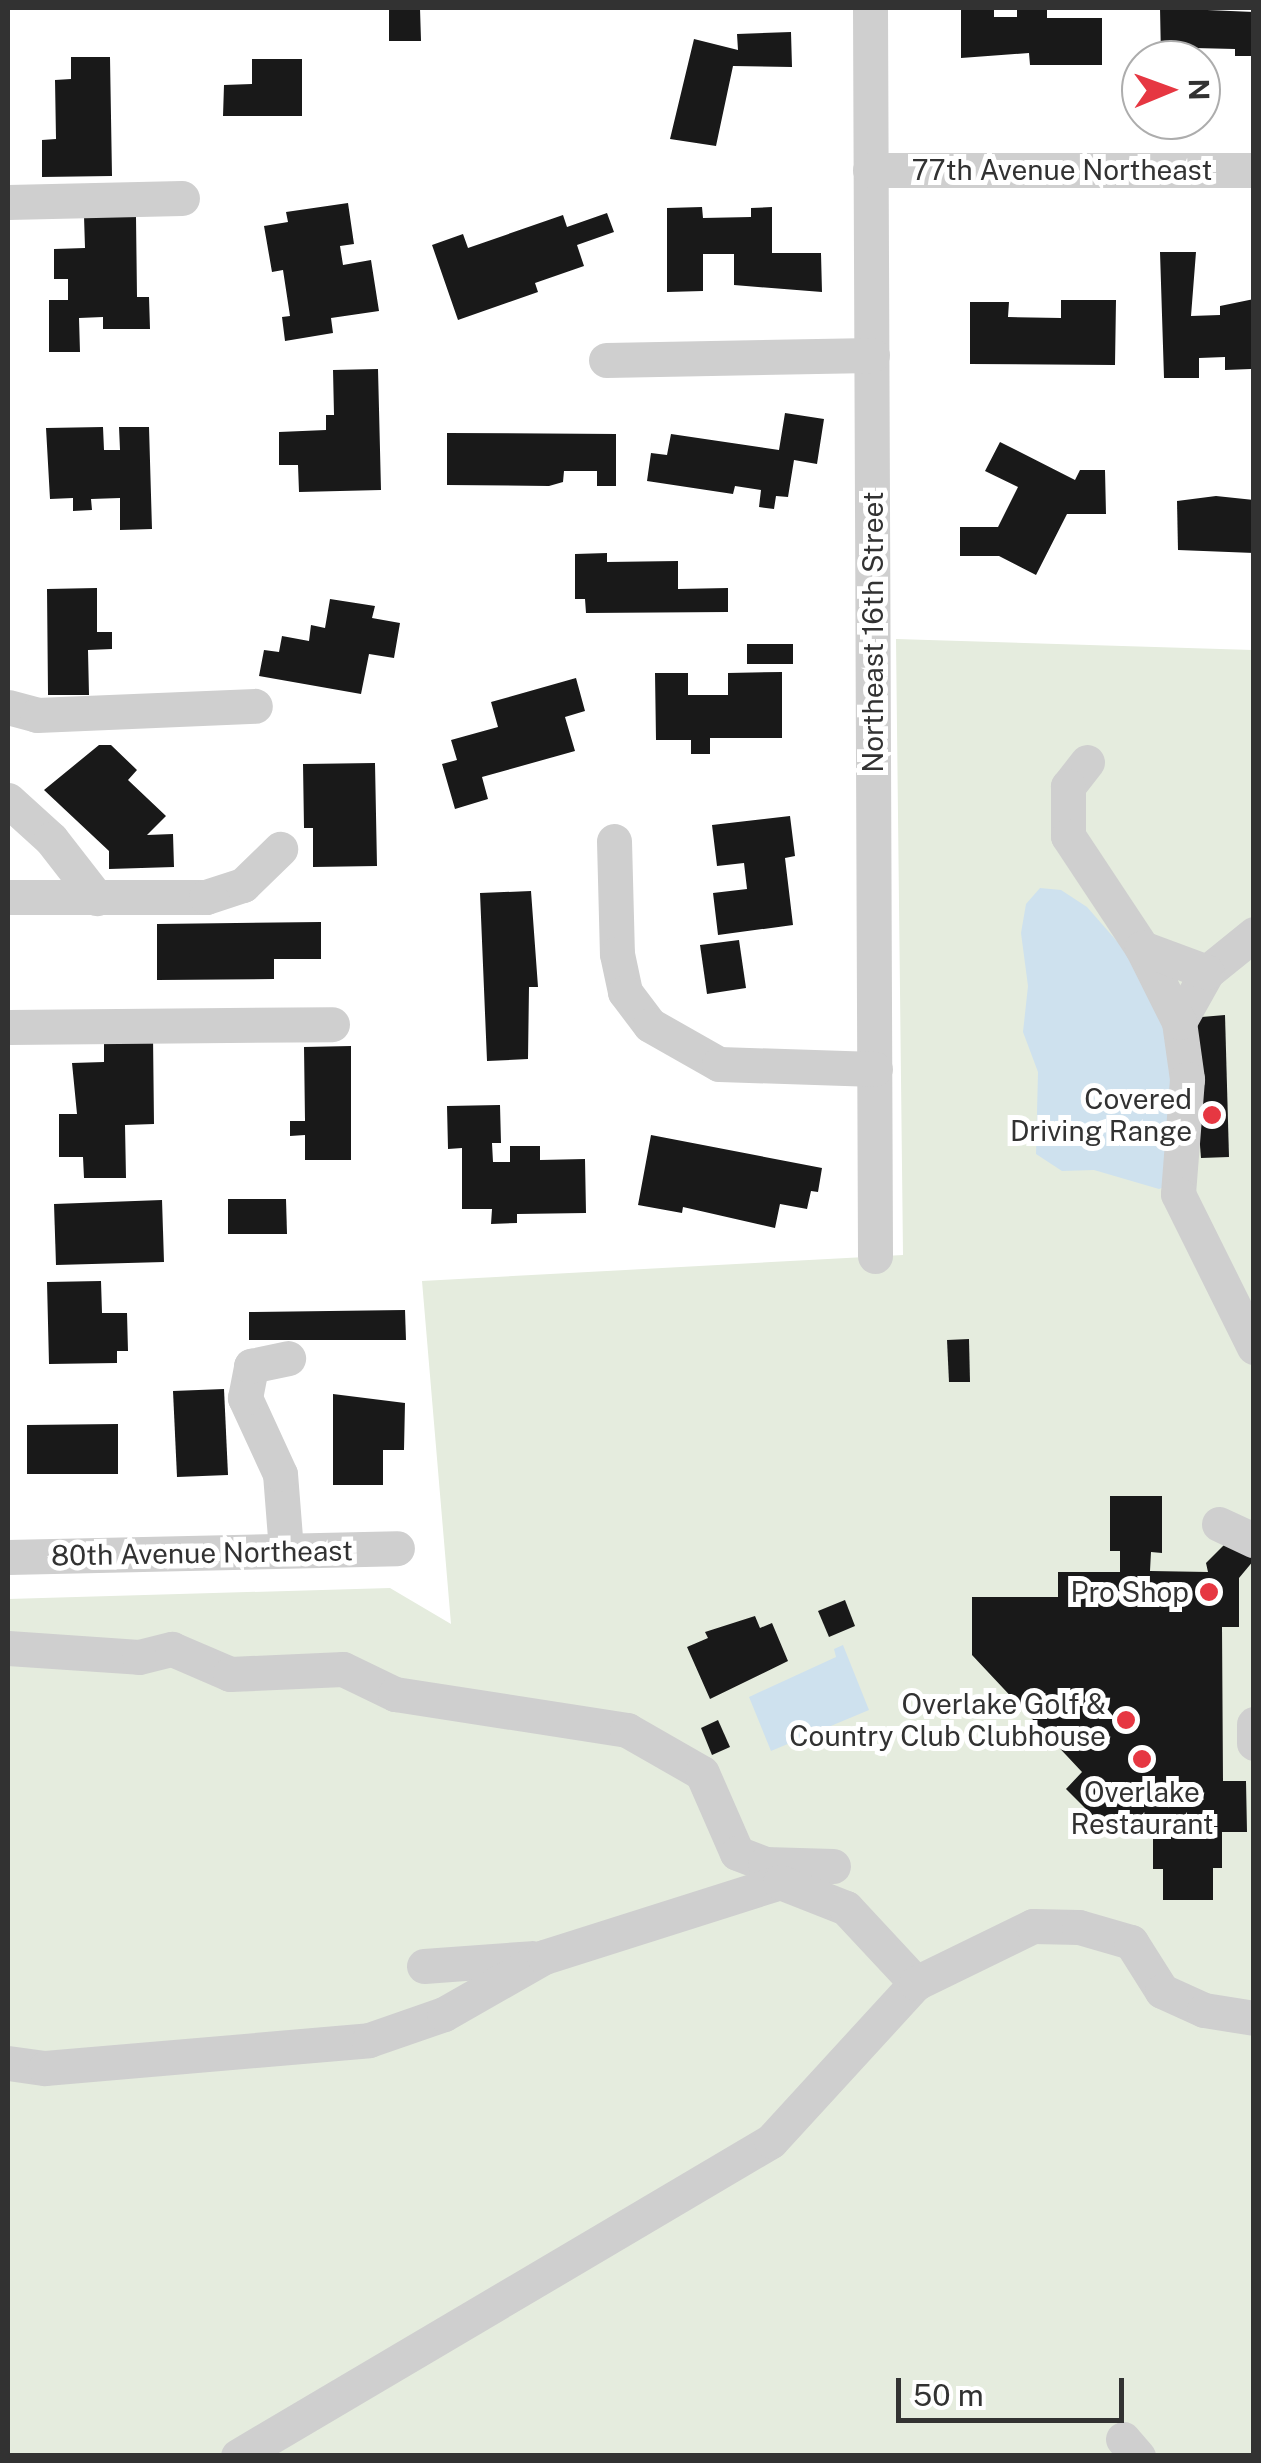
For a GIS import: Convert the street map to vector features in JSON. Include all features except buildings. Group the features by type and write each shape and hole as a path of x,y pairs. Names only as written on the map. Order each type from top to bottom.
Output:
{"street":[{"name":"Northeast 16th Street","path":"870,8 875,1256"},
{"name":"77th Avenue Northeast","path":"870,170 1254,170"},
{"path":"8,202 182,198"},
{"path":"606,360 872,355"},
{"path":"8,706 37,715 254,706"},
{"path":"1087,762 1068,786 1068,836 1142,948 1178,1022 1187,1079 1178,1194 1254,1347"},
{"path":"8,800 52,839 97,898"},
{"path":"614,841 617,954 625,992 650,1025 719,1064 875,1070"},
{"path":"8,897 206,897 242,885 280,849"},
{"path":"1178,1022 1207,972 1254,934"},
{"path":"1142,948 1207,972"},
{"path":"8,1027 332,1024"},
{"path":"286,1550 280,1474 245,1398 251,1366 288,1358"},
{"path":"1219,1524 1254,1540"},
{"name":"80th Avenue Northeast","path":"8,1557 397,1548"},
{"path":"8,1648 139,1657 172,1649 230,1674 342,1669 395,1694 628,1730 702,1773 737,1853 764,1864 833,1866 808,1888"},
{"path":"1254,1724 1254,1742"},
{"path":"8,2063 44,2068 369,2040 444,2014 544,1957 780,1882 808,1888 846,1908 916,1983"},
{"path":"238,2456 771,2141 916,1983 1033,1926 1079,1927 1130,1942 1162,1991 1204,2010 1254,2018"},
{"path":"424,1966 544,1957"}],"shaded area":[{"path":"896,639 1253,650 1253,2455 8,2455 8,1599 390,1588 451,1624 422,1281 903,1255"}],"water":[{"path":"1040,888 1061,890 1087,907 1143,971 1174,1058 1167,1186 1159,1189 1094,1170 1062,1171 1036,1154 1038,1072 1023,1032 1028,986 1021,933 1026,904"},
{"path":"843,1645 869,1710 771,1751 749,1697 836,1657 834,1649"}],"place":[{"name":"Covered Driving Range","path":"1212,1115"},
{"name":"Pro Shop","path":"1209,1592"},
{"name":"Overlake Golf & Country Club Clubhouse","path":"1126,1720"},
{"name":"Overlake Restaurant","path":"1142,1759"}]}
